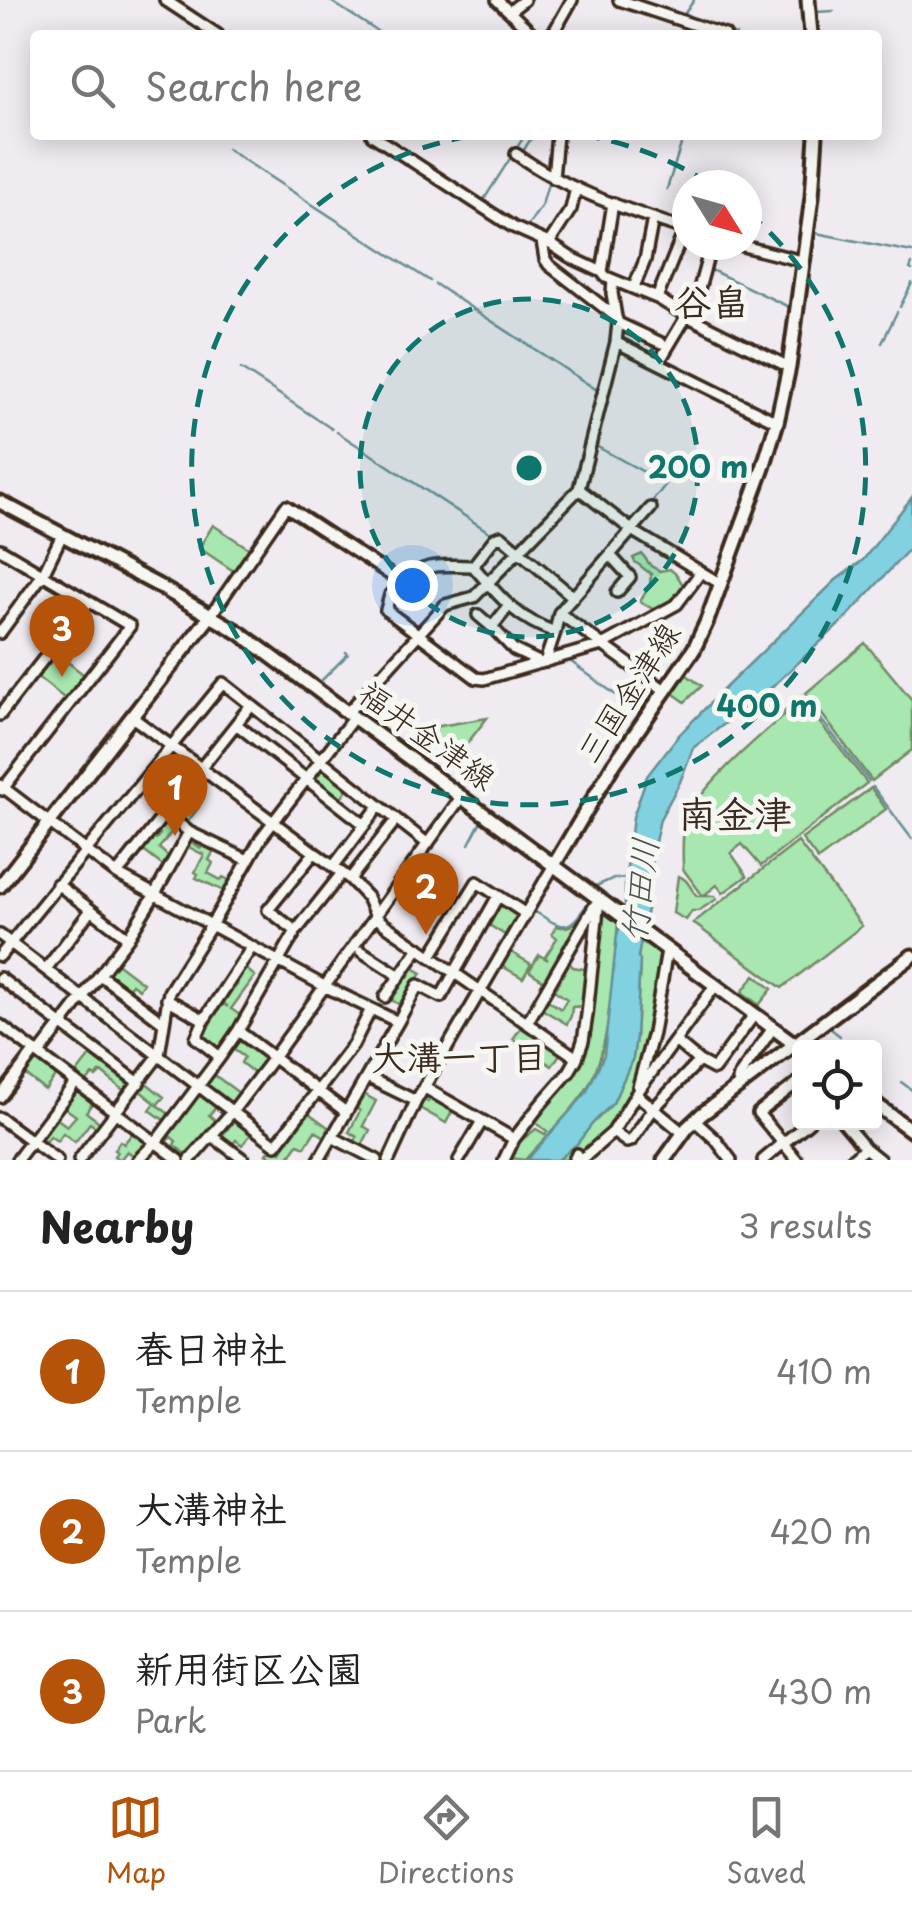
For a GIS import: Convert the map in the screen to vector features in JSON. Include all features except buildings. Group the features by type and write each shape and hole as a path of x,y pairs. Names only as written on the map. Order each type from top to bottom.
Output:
{"main road":[{"path":"808,0 811,30"},
{"name":"三国金津線","path":"554,865 612,767 694,650 763,468 789,367 812,197 816,140"},
{"name":"福井金津線","path":"0,502 211,615 276,658 792,1042"},
{"path":"0,886 211,615"},
{"path":"806,1040 912,956"},
{"path":"664,1160 695,1121 792,1050"},
{"path":"882,1109 912,1131"}],"street":[{"path":"165,0 210,30"},
{"path":"497,0 529,30"},
{"path":"510,11 524,0"},
{"path":"554,30 572,0"},
{"path":"618,0 710,30"},
{"path":"380,140 514,227 789,367"},
{"path":"554,178 557,140"},
{"path":"516,154 542,173 672,225"},
{"path":"576,188 571,208 545,242 545,259 617,320 661,343"},
{"path":"602,272 612,203"},
{"path":"634,287 645,260 653,218"},
{"path":"762,251 802,262"},
{"path":"656,298 673,260"},
{"path":"659,362 696,300 708,260"},
{"path":"79,1160 159,1056 167,999 177,977 248,860 351,715 446,605 474,597 579,489 616,342 613,280"},
{"path":"616,342 777,422"},
{"path":"579,489 633,531 721,584"},
{"path":"211,615 286,506 403,583"},
{"path":"543,663 559,613 651,508"},
{"path":"0,632 43,574 62,535"},
{"path":"473,566 495,538 501,536 572,596"},
{"path":"0,549 130,626 1,788 117,874 326,988 398,1022"},
{"path":"610,555 630,577 617,592"},
{"path":"555,632 508,607 473,566 417,569 390,595 386,610 476,678 484,679 602,645 677,604 700,572"},
{"path":"0,715 88,602"},
{"path":"492,627 508,607"},
{"path":"559,613 666,691"},
{"path":"478,615 514,650 543,663"},
{"path":"0,956 223,683 428,844"},
{"path":"117,874 251,706"},
{"path":"132,717 342,873 366,897 376,917 577,1058"},
{"path":"236,724 365,825"},
{"path":"190,1160 232,1112 326,988 462,796"},
{"path":"342,873 365,825 380,806"},
{"path":"166,813 190,832 248,860"},
{"path":"138,1160 156,1142 238,1031 296,931 342,873 392,825"},
{"path":"0,1096 5,1081 62,1024 128,938 190,832"},
{"path":"296,931 268,910 314,853"},
{"path":"391,1159 416,1102 554,865"},
{"path":"431,956 476,882 526,914"},
{"path":"57,884 128,938"},
{"path":"319,1160 418,985 441,996 498,896"},
{"path":"527,1023 600,900"},
{"path":"504,1160 514,1140 577,1058 587,1015 600,900"},
{"path":"46,969 91,910"},
{"path":"0,935 276,1145 352,1045 370,1010"},
{"path":"574,942 594,944"},
{"path":"220,1057 196,1038 252,946"},
{"path":"636,1094 653,1033 663,947"},
{"path":"385,997 419,948"},
{"path":"361,950 400,976"},
{"path":"100,975 164,1023"},
{"path":"0,978 139,1083"},
{"path":"577,1158 614,1132 636,1094 715,986"},
{"path":"167,999 204,1020"},
{"path":"675,1041 714,1068 754,1015"},
{"path":"0,1026 179,1160"},
{"path":"740,1086 739,1076 773,1028"},
{"path":"238,1031 346,1112"},
{"path":"728,1052 746,1065"},
{"path":"614,1132 631,1141 654,1108 699,1061"},
{"path":"368,1077 416,1102"},
{"path":"17,1160 76,1082"},
{"path":"792,1087 758,1113 797,1160"},
{"path":"424,1088 514,1140"},
{"path":"636,1094 683,1133"},
{"path":"0,1118 56,1160"},
{"path":"458,1160 482,1121"},
{"path":"695,1121 731,1160"},
{"path":"764,1160 799,1130"},
{"path":"850,1130 880,1160"},
{"path":"212,1136 239,1158"},
{"path":"332,1137 377,1160"},
{"path":"851,1160 865,1148"}],"green space":[{"path":"213,525 250,549 235,572 199,548"},
{"path":"642,554 660,571 670,569 683,585 676,598 655,610 640,602 651,574 633,558"},
{"path":"865,643 912,700 912,750 872,781 806,693"},
{"path":"55,652 88,678 69,702 36,676"},
{"path":"684,673 702,686 685,702 670,691"},
{"path":"802,700 867,783 761,866 742,844 731,853 747,876 723,893 717,885 703,896 683,869 683,838 693,807 720,774"},
{"path":"487,718 455,759 426,737 434,727"},
{"path":"319,767 348,788 339,800 312,779"},
{"path":"871,788 886,809 818,860 802,839"},
{"path":"184,796 199,807 186,824 171,812"},
{"path":"166,817 178,824 159,848 172,860 167,869 141,849 151,835 156,839 160,834 156,830"},
{"path":"205,841 216,847 208,873 233,882 228,893 196,878 204,855 187,846 190,842 201,848"},
{"path":"798,842 862,926 782,988 693,923"},
{"path":"678,876 687,881 697,896 717,899 692,911 686,920 673,913"},
{"path":"499,902 518,914 505,935 486,923"},
{"path":"589,904 592,906 546,982 529,971 539,955 548,960 545,957 557,938 552,934 556,926 572,925"},
{"path":"601,910 618,923 610,1009 595,1073 573,1108 525,1160 510,1158 519,1142 536,1129 545,1134 547,1131 535,1122 523,1133 576,1068"},
{"path":"641,939 661,953 650,1028 637,1077 614,1121 597,1140 580,1155 558,1160 613,1103 633,1058"},
{"path":"509,951 531,964 523,978 500,965"},
{"path":"114,961 143,983 139,989 132,984 127,990 107,974"},
{"path":"568,961 573,967 590,970 585,1006 572,1007 567,1024 540,1008 546,999 561,1009 567,999 551,988"},
{"path":"243,967 255,976 231,1009 243,1017 218,1052 200,1039 219,1002 228,1007 221,1000 230,987 234,989 237,985 233,982"},
{"path":"413,968 422,973 402,1006 388,998 402,974 408,977"},
{"path":"755,975 772,989 759,1005 742,992"},
{"path":"523,1024 562,1051 552,1066 513,1039"},
{"path":"240,1036 266,1056 254,1073 241,1063 244,1057 230,1047"},
{"path":"94,1051 135,1083 127,1093 101,1072 87,1082 76,1074"},
{"path":"36,1057 57,1074 45,1090 22,1072"},
{"path":"213,1074 239,1093 230,1105 204,1086"},
{"path":"145,1082 164,1097 157,1105 173,1117 168,1123 150,1110 155,1103 139,1090"},
{"path":"78,1091 93,1102 86,1112 103,1125 99,1130 90,1123 75,1142 63,1133 57,1141 50,1136 43,1144 38,1141 56,1118 67,1126 76,1116 65,1108"},
{"path":"199,1091 218,1105 209,1115 216,1121 187,1155 174,1145 176,1141 171,1137 165,1138"},
{"path":"426,1092 454,1108 446,1123 418,1107 422,1099 428,1102 431,1098"},
{"path":"362,1093 376,1101 363,1126 370,1130 360,1149 353,1145 357,1137 349,1132 360,1111 355,1107"},
{"path":"306,1111 332,1130 327,1138 315,1131 305,1147 298,1144 287,1160 267,1154 273,1147 281,1152 280,1147"},
{"path":"235,1120 253,1132 242,1145 236,1140 231,1146 221,1137"},
{"path":"133,1132 149,1143 137,1158 127,1151 120,1160 114,1156 114,1150"}],"water":[{"name":"竹田川","path":"912,497 910,548 845,619 770,689 693,748 660,819 652,856 638,957 633,1058 613,1103 577,1144 558,1160 527,1160 586,1093 604,1055 617,935 625,909 633,817 647,776 678,736 725,688 836,580 863,560"}],"waterway":[{"path":"329,0 375,30"},
{"path":"694,0 685,13 722,30"},
{"path":"814,0 815,12 834,11"},
{"path":"483,201 522,140"},
{"path":"522,153 530,140"},
{"path":"667,189 682,140"},
{"path":"227,149 430,281"},
{"path":"819,181 820,149"},
{"path":"527,227 542,205 549,180"},
{"path":"811,232 912,252"},
{"path":"912,264 912,270"},
{"path":"709,269 789,307"},
{"path":"900,307 912,283"},
{"path":"435,284 600,392"},
{"path":"882,343 897,312"},
{"path":"620,350 644,361"},
{"path":"664,360 771,412"},
{"path":"241,369 332,429"},
{"path":"337,432 492,534"},
{"path":"594,445 666,484 651,503"},
{"path":"320,682 346,652"},
{"path":"566,658 632,707 649,684"},
{"path":"171,739 217,682"},
{"path":"777,712 780,715 802,695 869,781"},
{"path":"762,696 772,705"},
{"path":"86,844 166,745"},
{"path":"873,787 912,839"},
{"path":"469,844 480,823"},
{"path":"10,937 81,850"},
{"path":"476,876 522,904"},
{"name":"竹田川","path":"596,886 625,878"},
{"path":"534,911 564,925 575,920 588,903"},
{"path":"831,1029 840,1036"},
{"path":"901,1082 912,1090"}],"place":[{"name":"新用街区公園","path":"62,677"},
{"name":"春日神社","path":"175,836"},
{"name":"大溝神社","path":"426,935"}],"district":[{"name":"谷畠","path":"712,303"},
{"name":"南金津","path":"735,815"},
{"name":"大溝一丁目","path":"459,1058"}]}
